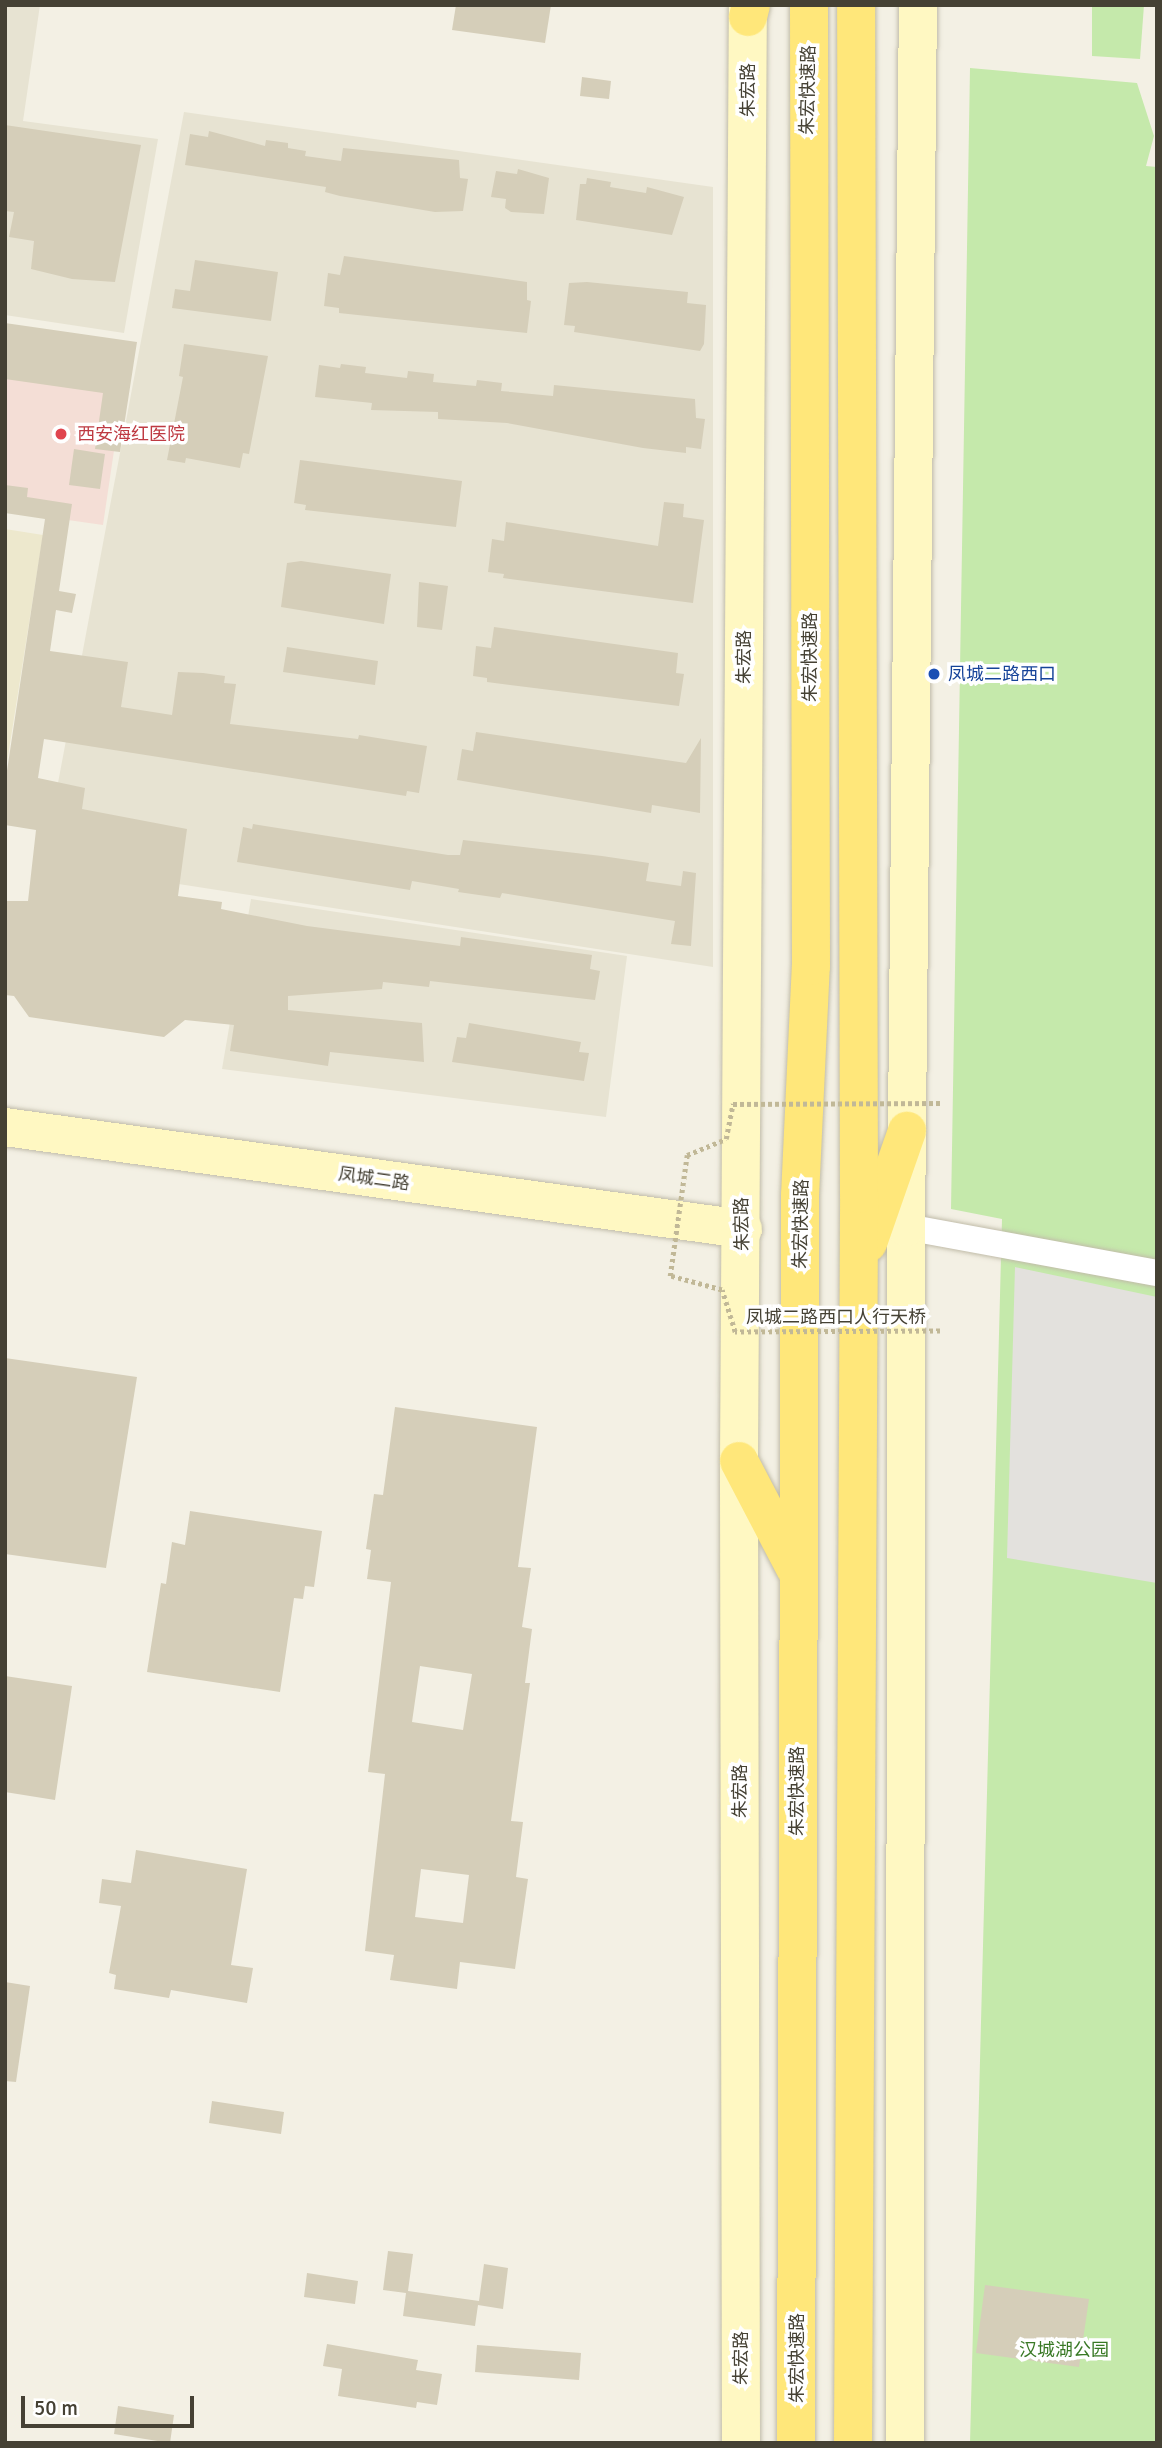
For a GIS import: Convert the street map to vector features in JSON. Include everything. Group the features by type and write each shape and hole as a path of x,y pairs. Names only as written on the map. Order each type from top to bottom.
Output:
{"highway":[{"name":"朱宏快速路","path":"796,2443 800,1196 811,966 809,5"},
{"path":"853,2443 858,1271 856,5"},
{"path":"856,53 877,5"},
{"path":"858,1271 907,1131"},
{"path":"739,1461 798,1573"}],"main road":[{"path":"905,2443 906,1227 918,5"},
{"name":"朱宏路","path":"741,2443 739,1461 749,9"},
{"name":"凤城二路","path":"5,1102 742,1215"},
{"name":"凤城二路","path":"5,1127 742,1215"}],"street":[{"path":"906,1227 1157,1273"}],"path":[{"name":"凤城二路西口人行天桥","path":"940,1331 735,1332 722,1290 670,1276 687,1155 726,1139 733,1104 943,1103"}],"shaded area":[{"path":"5,5 40,5 23,121 158,139 124,333 5,315"},
{"path":"184,112 713,187 713,967 43,863"},
{"name":"西安海红医院","path":"5,339 128,356 103,525 5,511"},
{"path":"5,529 43,535 5,775"},
{"path":"251,899 627,956 606,1117 222,1069"},
{"path":"1015,1267 1157,1297 1157,1583 1007,1558"}],"green space":[{"path":"1092,5 1144,5 1140,59 1092,56"},
{"name":"汉城湖公园","path":"970,68 1137,83 1154,136 1146,166 1157,167 1157,2443 970,2443 1002,1219 951,1209"}],"building":[{"path":"456,5 551,5 545,43 452,30"},
{"path":"582,77 611,81 609,99 580,96"},
{"path":"5,125 141,145 115,282 72,279 31,269 34,241 9,237 14,212 5,211"},
{"path":"209,131 265,146 266,140 288,143 288,148 306,151 305,156 341,161 343,148 459,160 460,178 468,179 463,211 435,212 340,196 325,192 326,187 185,165 190,134 208,137"},
{"path":"518,169 549,178 544,214 511,212 505,208 506,199 491,197 496,171 517,174"},
{"path":"587,178 611,182 610,187 646,193 647,187 684,197 672,235 576,220 580,184 586,184"},
{"path":"344,256 527,282 527,300 531,301 527,333 339,313 339,308 324,306 328,273 340,275"},
{"path":"195,260 278,272 271,321 172,308 175,289 190,291"},
{"path":"587,282 688,292 687,303 706,305 704,344 700,351 574,332 575,326 564,325 569,283"},
{"path":"5,323 137,342 120,452 95,449 103,393 5,379"},
{"path":"184,344 268,356 249,454 243,453 240,468 186,458 185,463 167,460 183,377 179,376"},
{"path":"341,364 366,367 365,373 407,378 408,371 434,374 433,382 476,386 477,380 502,383 501,391 553,396 554,385 695,399 696,418 705,419 701,449 686,447 686,453 643,448 507,423 438,419 438,412 371,410 372,403 315,397 319,365 340,368"},
{"path":"74,449 105,454 100,489 69,485"},
{"path":"300,460 462,481 456,527 305,510 306,505 294,503"},
{"path":"5,485 28,488 27,497 72,504 59,591 76,594 72,613 56,610 50,651 128,662 121,707 172,715 178,672 203,673 225,676 224,683 236,684 230,724 358,739 359,735 427,746 419,793 407,791 406,796 44,739 38,778 85,788 82,809 187,829 178,896 222,902 221,909 307,926 460,946 461,937 592,955 590,969 600,971 595,1000 430,981 429,987 383,982 382,989 288,996 288,1010 422,1023 424,1062 330,1052 328,1066 230,1051 234,1025 185,1020 164,1037 29,1017 14,996 5,995 5,901 28,901 36,830 5,825 5,784 45,519 5,513"},
{"path":"664,502 684,504 683,517 704,520 693,603 503,578 504,574 488,572 492,539 504,541 506,522 658,546"},
{"path":"301,561 391,574 384,624 281,607 287,563"},
{"path":"419,582 448,586 442,630 417,627"},
{"path":"494,627 678,653 676,673 684,674 679,706 487,682 487,678 473,676 476,646 491,648"},
{"path":"287,647 378,661 375,685 283,672"},
{"path":"476,732 686,763 701,738 700,813 652,805 651,813 457,780 462,749 473,751"},
{"path":"253,824 448,855 460,855 463,840 602,856 649,863 646,881 681,886 683,871 696,873 691,946 671,944 675,921 502,893 500,898 458,892 459,889 412,881 410,890 237,862 243,827 252,829"},
{"path":"469,1023 581,1042 579,1052 589,1053 584,1081 452,1062 457,1037 466,1038"},
{"path":"5,1358 137,1377 106,1568 5,1554"},
{"path":"395,1407 537,1427 518,1567 531,1568 522,1627 532,1629 525,1683 530,1683 511,1821 523,1822 516,1877 528,1879 515,1969 460,1962 457,1989 390,1980 394,1955 365,1951 385,1774 368,1772 391,1582 367,1579 371,1550 366,1549 374,1494 383,1495","holes":["420,1666 472,1674 463,1730 412,1722","421,1869 469,1875 463,1923 415,1917"]},
{"path":"190,1511 322,1531 314,1587 305,1586 303,1599 294,1598 280,1692 147,1672 161,1583 166,1584 172,1542 185,1545"},
{"path":"5,1676 72,1686 55,1800 5,1792"},
{"path":"136,1850 247,1869 231,1965 253,1968 247,2003 171,1990 169,1998 114,1989 116,1975 109,1973 121,1906 99,1903 102,1879 131,1883"},
{"path":"5,1982 30,1986 16,2082 5,2081"},
{"path":"212,2101 284,2112 281,2134 209,2123"},
{"path":"388,2251 413,2254 408,2291 479,2301 484,2264 508,2268 503,2309 478,2305 475,2326 403,2316 406,2293 383,2290"},
{"path":"307,2273 358,2281 355,2304 304,2297"},
{"path":"985,2285 1089,2299 1079,2367 976,2353"},
{"path":"327,2344 418,2360 416,2370 442,2374 437,2405 417,2402 416,2408 338,2396 342,2369 323,2366"},
{"path":"477,2345 581,2353 579,2380 475,2372"},
{"path":"118,2406 174,2415 170,2443 114,2434"}],"place":[{"name":"西安海红医院","path":"61,434"},
{"name":"凤城二路西口","path":"934,674"}]}
